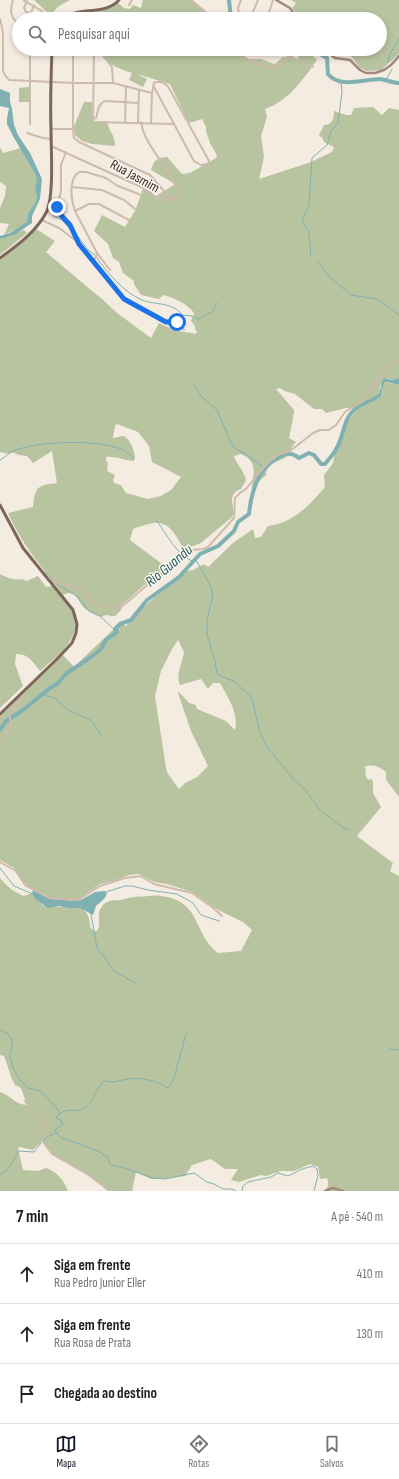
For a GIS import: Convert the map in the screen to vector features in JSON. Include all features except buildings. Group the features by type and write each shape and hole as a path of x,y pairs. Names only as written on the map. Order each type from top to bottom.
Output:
{"main road":[{"path":"77,12 108,8 119,0"},
{"path":"0,258 21,242 42,220 48,207 50,199 52,56"},
{"path":"0,505 23,548 73,610 77,624 76,633 72,643 0,714"}],"street":[{"path":"12,12 13,0"},
{"path":"23,0 34,5 42,12"},
{"path":"129,5 132,0"},
{"path":"191,0 206,12"},
{"path":"238,12 241,0"},
{"path":"253,12 258,0"},
{"path":"269,12 273,0"},
{"path":"276,0 290,8 293,12"},
{"path":"26,12 24,8 27,2"},
{"path":"31,12 34,5"},
{"path":"0,19 3,32 4,76 9,80 113,83 152,93"},
{"path":"30,56 30,124"},
{"path":"73,56 73,136 79,142 150,175 171,199"},
{"path":"93,120 94,56"},
{"path":"103,56 112,67 113,83"},
{"path":"242,56 268,68 279,65 289,56 313,67"},
{"path":"332,56 350,60 360,70 366,73 380,72 388,68 399,56"},
{"path":"151,123 152,93 156,82 164,83 168,86 209,161 208,165 201,165 195,162 154,88"},
{"path":"126,86 126,122"},
{"path":"139,90 138,104 140,122"},
{"path":"93,120 96,118 99,106 102,102 106,101 138,104"},
{"path":"93,120 174,124"},
{"name":"Rua Jasmim","path":"51,146 140,187 161,201 176,197 178,194 171,175 145,135 140,122"},
{"path":"51,129 73,129"},
{"path":"27,133 42,138 51,139"},
{"path":"66,152 61,165 62,191 57,207 59,213 70,225 79,244"},
{"path":"110,270 97,253 75,211 72,200 72,187 77,174 86,172 106,178 118,186 140,195"},
{"path":"72,187 102,190 124,200 135,209"},
{"path":"75,211 89,204 103,205 129,220"},
{"path":"42,220 59,228 79,244 124,299 168,322 177,322 184,330"},
{"path":"92,260 97,253"},
{"path":"50,581 84,591 93,602 103,606 122,606 154,579 172,571 183,555 192,550 206,548 214,541 234,518 234,501 236,496 247,488 273,458 290,451 316,432 329,430 336,425 345,412 362,402 380,374 399,359"},
{"path":"0,742 11,724 9,713 23,698 23,692"},
{"path":"0,862 16,871 25,885 50,898 78,900 100,886 125,878 141,876 154,884 192,893 222,916"},
{"path":"25,1101 30,1109 42,1120 44,1127 40,1138 52,1154 92,1177 110,1191"},
{"path":"325,1191 333,1188 343,1191"}],"green space":[{"path":"34,0 70,0 59,6 53,12 47,12"},
{"path":"143,0 192,0 206,12 74,12 104,8 118,3 124,8 130,9 133,5 141,8"},
{"path":"291,0 399,0 399,54 381,70 367,71 360,68 351,56 387,56 387,12 295,12 292,8 296,3"},
{"path":"102,56 244,56 248,59 261,59 274,64 283,57 297,59 299,56 313,56 317,60 294,89 281,101 265,109 267,117 261,136 264,157 259,179 311,162 332,152 334,147 324,142 319,135 324,125 329,124 332,121 334,111 351,115 354,108 373,107 382,115 389,108 399,110 399,378 392,380 386,378 380,386 378,395 353,409 346,408 326,413 322,409 314,409 295,394 284,391 280,388 276,389 294,410 289,438 296,442 290,453 269,466 266,475 258,482 256,490 252,495 254,472 251,462 241,454 234,456 236,462 244,473 246,480 241,489 233,495 232,501 234,512 232,517 201,543 185,549 183,548 173,532 164,524 151,524 133,529 130,540 170,570 157,576 143,586 123,604 121,610 115,616 106,615 101,617 84,608 74,594 68,593 63,595 19,535 8,513 33,507 38,488 57,483 52,451 33,463 27,456 12,452 10,454 0,452 0,260 36,229 55,241 46,252 117,313 151,338 159,323 174,330 196,334 197,332 195,326 191,321 194,313 176,299 163,295 159,299 141,295 134,284 134,281 123,273 119,262 113,258 108,244 94,231 102,215 125,227 135,211 144,186 156,196 175,184 151,170 154,162 159,158 167,157 182,174 190,173 216,158 217,155 210,143 206,127 202,119 188,122 170,84 137,74 147,79 143,87 129,80 132,73 112,65","holes":["117,424 138,432 149,446 152,462 181,477 171,490 161,496 148,499 126,493 121,485 114,483 113,480 115,475 107,471 108,463 106,461 106,457 134,461 135,454 126,437 123,436 113,438 115,426"]},
{"path":"29,87 29,102 19,102 19,88"},
{"path":"84,102 92,102 92,121 107,121 115,146 92,144 82,141 75,135 74,126"},
{"path":"0,147 3,153 21,148 38,177 35,191 37,197 28,213 27,222 23,226 4,235 9,224 0,223 0,208 5,196 6,186 0,182"},
{"path":"24,230 27,233 0,255 0,239"},
{"path":"383,382 399,384 399,797 386,780 386,772 376,766 364,767 366,769 365,774 368,780 371,779 373,781 373,793 381,807 357,836 393,863 390,871 399,876 399,1191 324,1191 328,1185 327,1178 320,1179 318,1167 310,1164 294,1171 281,1171 266,1176 261,1175 239,1182 231,1180 238,1169 225,1169 211,1159 192,1165 185,1176 151,1179 136,1172 132,1191 108,1191 81,1170 55,1156 42,1141 33,1150 20,1147 18,1148 23,1170 38,1171 46,1168 50,1169 60,1177 68,1191 0,1191 0,1092 16,1102 27,1105 21,1088 15,1085 12,1079 4,1056 0,1055 0,878 11,889 24,896 32,893 35,899 44,906 81,908 87,914 90,927 94,931 97,931 99,914 101,908 106,902 131,897 154,896 167,897 186,906 192,913 210,946 218,953 241,951 252,930 243,922 218,910 192,892 167,884 154,882 139,874 129,875 100,884 82,897 79,901 49,899 33,890 23,881 14,868 0,860 0,713 63,655 74,667 120,623 126,626 138,610 146,605 165,587 176,581 186,571 193,570 204,564 208,567 233,543 253,529 255,538 261,537 268,526 285,521 300,512 325,487 324,475 333,463 335,452 339,446 345,424 359,408 382,394","holes":["178,640 184,652 178,677 180,685 201,679 208,689 213,683 220,683 232,706 236,724 235,730 226,721 197,709 196,705 189,703 179,692 178,693 191,731 208,766 197,777 185,783 179,789 168,774 166,768 155,696 161,671"]},
{"path":"0,574 27,581 38,576 46,587 52,586 70,607 75,617 75,627 68,644 40,671 27,657 16,654 15,664 23,686 0,708"}],"water":[{"path":"0,89 10,93 14,125 18,135 30,153 42,179 40,199 32,216 32,223 16,234 0,239 0,236 10,233 27,222 28,213 37,197 35,191 37,177 7,124 9,108 0,106"},
{"path":"384,378 392,380 399,378 399,384 384,382 381,396 364,405 363,404 365,402 379,393"},
{"path":"33,890 49,899 79,901 95,892 105,891 107,893 105,898 96,906 93,915 80,908 59,906 48,908 35,899 32,893"}],"waterway":[{"name":"Rio Guandu","path":"229,0 230,12"},
{"path":"388,62 390,54 399,39"},
{"name":"Rio Guandu","path":"323,56 327,58 328,74 333,79 346,82 380,79 399,83"},
{"path":"386,80 392,69"},
{"path":"311,256 309,233 302,220 309,206 312,158 327,145 331,131 338,123 342,92 341,81"},
{"path":"49,211 54,216 62,220 71,230"},
{"path":"76,234 88,250 95,255"},
{"path":"97,258 106,270 129,293 147,302 169,306 174,308 182,315 191,316 198,319 212,312 217,303"},
{"path":"318,262 329,276 351,295 377,299 399,315"},
{"path":"194,385 203,398 217,410 233,447 263,467"},
{"name":"Rio Guandu","path":"0,730 5,722 57,684 67,673 101,649 106,640 117,632 115,629 120,624 131,620 147,600 179,577 200,554 218,546 234,531 238,522 249,514 257,482 261,474 272,462 280,456 286,454 292,454 299,458 309,453 314,455 321,464 325,464 334,453 345,424 352,412 367,402"},
{"path":"0,460 11,452 24,448 67,442 110,446 123,450 134,458"},
{"path":"157,521 181,554 192,561"},
{"path":"195,558 210,585 213,594 207,620 207,634 215,661 217,674 235,682 252,698 260,733 267,747 294,780 305,789 319,809 339,825 349,830"},
{"path":"46,573 53,580"},
{"path":"57,584 78,597 89,611 100,616 117,632"},
{"path":"41,696 45,695 56,699 66,709 90,720 101,735"},
{"path":"0,868 14,886 33,894"},
{"path":"106,892 125,886 132,886 177,894 193,903 201,915 219,921"},
{"path":"91,914 97,948 114,971 137,984"},
{"path":"0,1030 7,1033 12,1040 10,1056 14,1070 21,1081 28,1088 41,1091 58,1110 59,1113 56,1118 61,1120 63,1124 55,1130 62,1138 96,1150 109,1158 109,1163 111,1165 153,1178 165,1179 194,1173 207,1182 223,1189 232,1189 236,1191"},
{"path":"59,1114 70,1110 82,1110 85,1108 101,1084 105,1081 116,1082 127,1079 144,1079 159,1083 168,1088 174,1078 186,1034"},
{"path":"390,1049 399,1050"},
{"path":"43,1141 56,1133"},
{"path":"0,1175 9,1168 19,1151 34,1152 41,1143"},
{"path":"242,1191 243,1186 248,1182 271,1177 278,1173 288,1176 302,1169 313,1166 317,1169 318,1175 314,1191"}],"route":[{"path":"57,207 59,213 70,225 76,235 79,244 127,302 166,322 177,322"}]}
